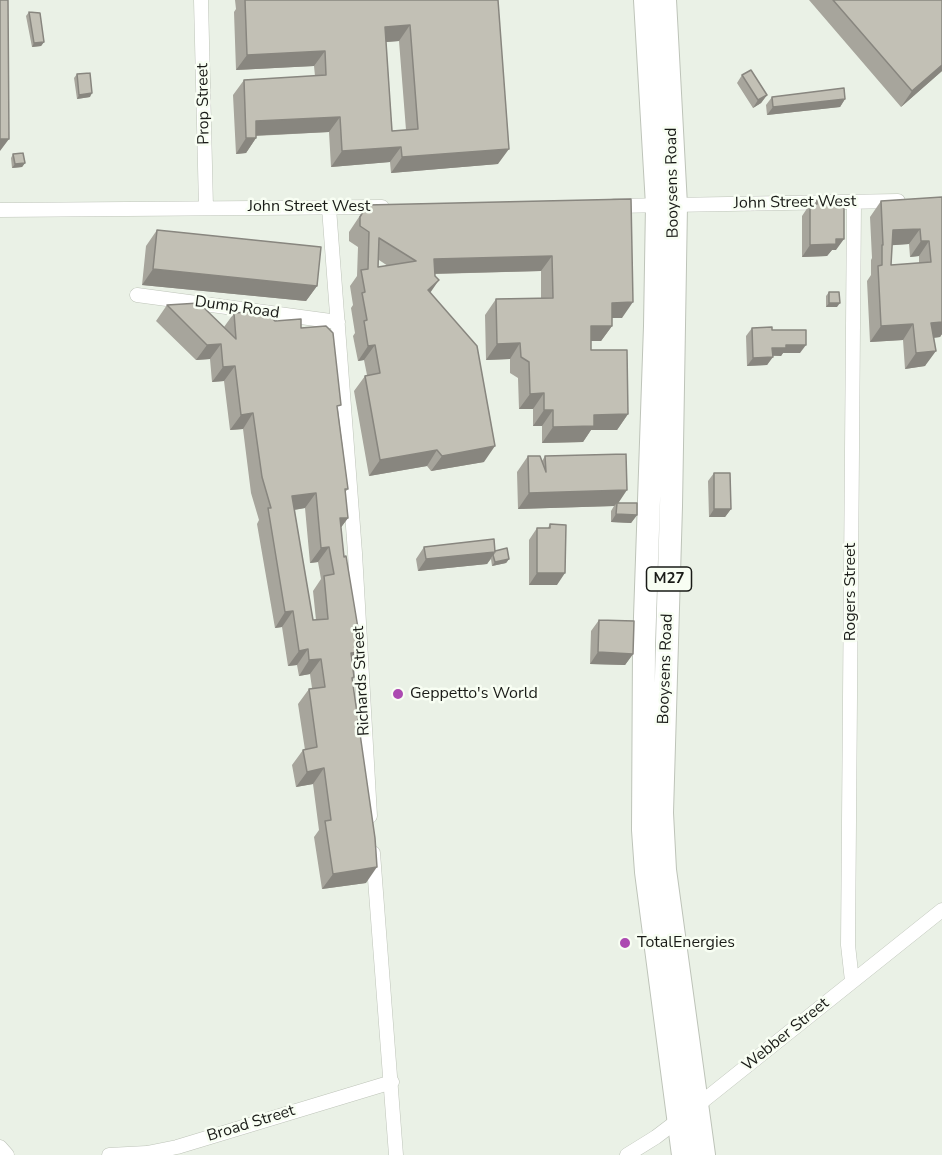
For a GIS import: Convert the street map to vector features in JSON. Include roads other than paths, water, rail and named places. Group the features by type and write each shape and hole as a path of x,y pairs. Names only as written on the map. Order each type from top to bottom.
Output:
{"main road":[{"name":"Booysens Road","path":"645,0 666,205 655,338 644,646 643,830 646,872 683,1155"},
{"name":"Booysens Road","path":"665,0 671,506 662,813 665,870 704,1155"}],"street":[{"name":"Prop Street","path":"201,0 207,207"},
{"name":"John Street West","path":"600,206 909,201"},
{"name":"Rogers Street","path":"852,981 848,945 854,202"},
{"name":"John Street West","path":"0,210 397,207"},
{"name":"Richards Street","path":"329,208 377,920 392,1082 396,1155"},
{"name":"Dump Road","path":"137,295 338,322"},
{"name":"Webber Street","path":"627,1155 679,1120 942,910"},
{"name":"Broad Street","path":"109,1155 147,1153 177,1147 392,1082"},
{"path":"0,1146 7,1155"}],"place":[{"name":"Geppetto's World","path":"398,694"},
{"name":"TotalEnergies","path":"625,943"}]}
